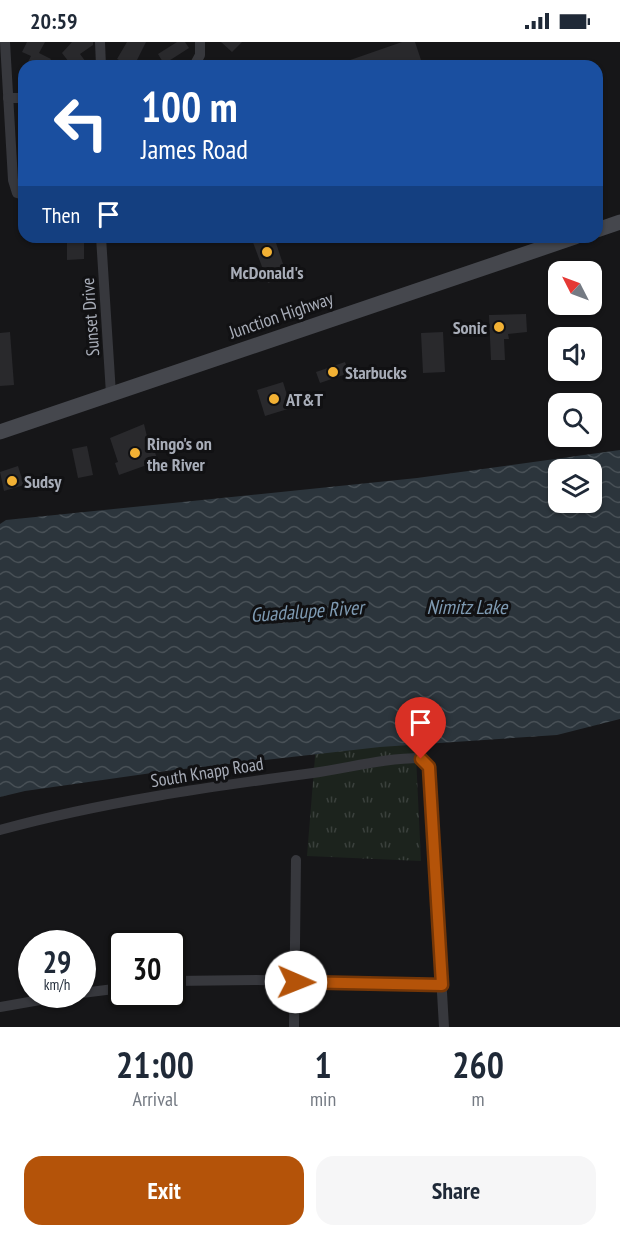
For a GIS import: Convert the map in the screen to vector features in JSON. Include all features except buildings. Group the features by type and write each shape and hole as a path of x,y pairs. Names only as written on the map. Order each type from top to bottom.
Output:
{"main road":[{"path":"603,228 620,222"},
{"name":"Junction Highway","path":"0,432 557,243"}],"street":[{"path":"5,42 13,180 18,193"},
{"path":"100,42 101,60"},
{"path":"197,60 200,55 200,42"},
{"path":"8,98 18,98"},
{"name":"Sunset Drive","path":"101,243 111,394"},
{"name":"South Knapp Road","path":"0,830 76,812 179,793 397,759 421,759 429,767 442,985"},
{"path":"294,1027 296,860"},
{"path":"186,981 442,985 444,1027"},
{"path":"0,1007 18,1004"}],"green space":[{"path":"424,733 424,755 416,756 421,861 307,856 316,744"}],"water":[{"name":"Nimitz Lake","path":"620,450 620,719 557,735 380,747 166,771 25,791 0,797 0,524 6,520 417,478 548,460 548,513 602,513 602,459 555,459"}],"place":[{"name":"McDonald's","path":"267,252"},
{"name":"Sonic","path":"499,327"},
{"name":"Starbucks","path":"333,372"},
{"name":"AT&T","path":"274,399"},
{"name":"Ringo's on the River","path":"135,453"},
{"name":"Sudsy","path":"12,481"}],"route":[{"path":"296,982 442,985 429,767 421,759"}],"water label":[{"name":"Guadalupe River","path":"307,611"}]}
